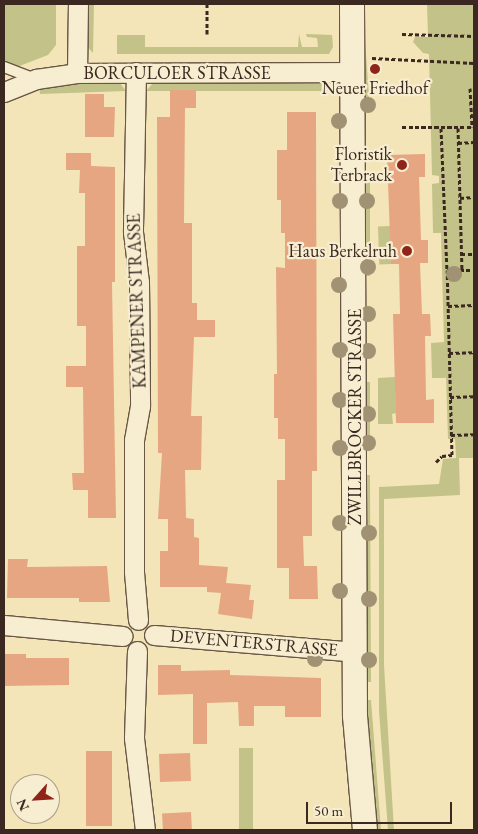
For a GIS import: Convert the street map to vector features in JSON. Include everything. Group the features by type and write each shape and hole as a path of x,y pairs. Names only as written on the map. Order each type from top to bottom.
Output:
{"street":[{"path":"77,73 78,4"},
{"name":"ZWILLBROCKER STRASSE","path":"352,4 362,65 355,716 365,830"},
{"name":"BORCULOER STRASSE","path":"4,92 36,79 77,73 362,65"},
{"name":"KAMPENER STRASSE","path":"136,72 133,232 139,282 140,406 134,440 134,572 138,620"},
{"path":"138,620 150,626 154,635 147,649 137,651 128,647 122,636 127,624 138,620"},
{"path":"4,625 122,636"},
{"name":"DEVENTERSTRASSE","path":"154,635 355,652"},
{"path":"137,651 134,738 145,830"}],"lane":[{"path":"4,67 36,79"}],"path":[{"path":"207,4 208,34"},
{"path":"402,34 474,36"},
{"path":"362,65 474,63"},
{"path":"402,127 473,127 471,89"},
{"path":"436,462 442,456 452,455 441,128"},
{"path":"458,128 462,270"},
{"path":"458,143 474,142"},
{"path":"460,198 474,197"},
{"path":"462,254 474,254"},
{"path":"447,270 474,270"},
{"path":"448,306 474,305"},
{"path":"449,353 474,352"},
{"path":"450,397 474,396"},
{"path":"452,435 474,434"}],"shaded area":[{"path":"4,4 56,4 56,45 48,55 4,72"},
{"path":"85,4 94,4 93,53 85,44"},
{"path":"427,4 474,4 474,458 459,458 460,495 384,499 384,665 394,830 388,830 379,711 379,487 439,484 443,459 456,458 455,439 448,439 446,378 432,378 431,343 444,342 441,233 433,233 432,184 439,183 439,176 432,175 429,54 423,53 413,42 415,37 428,37"},
{"path":"299,34 302,47 318,47 317,38 307,37 306,34 332,35 333,47 329,54 117,54 117,35 145,35 145,47 298,47"},
{"path":"360,41 365,41 370,110 365,110 365,62"},
{"path":"119,82 126,91 40,94 39,86 45,85"},
{"path":"329,82 329,91 146,91 153,83"},
{"path":"365,180 370,180 370,276 365,276"},
{"path":"378,226 390,226 391,264 379,264"},
{"path":"395,377 396,413 392,414 393,424 378,424 378,378"},
{"path":"366,382 370,382 370,451 365,451"},
{"path":"366,475 370,475 371,682 361,682 367,666"},
{"path":"361,700 371,700 381,830 375,830"},
{"path":"239,748 253,748 253,830 239,830"}],"building":[{"path":"170,90 196,90 196,108 185,108 184,223 192,223 192,303 197,303 197,320 215,320 215,337 194,337 191,416 202,416 201,470 185,470 186,518 194,519 194,537 199,538 199,565 228,567 226,583 251,585 249,600 254,600 252,619 218,614 221,593 207,592 207,587 160,587 160,551 168,551 168,519 158,519 162,453 158,453 157,117 170,117"},
{"path":"85,94 104,94 104,107 115,107 114,137 85,137"},
{"path":"287,112 316,112 317,471 312,471 312,536 303,536 304,566 317,566 318,599 289,599 289,568 277,568 277,480 285,480 285,439 278,439 278,418 274,418 274,374 277,374 276,267 285,268 285,233 281,233 281,200 277,200 277,150 287,150"},
{"path":"66,153 91,153 91,166 115,167 115,282 112,282 116,518 88,518 88,490 73,490 72,473 84,473 83,387 66,387 66,366 86,366 86,326 77,326 77,246 85,246 85,193 79,193 80,170 66,170"},
{"path":"425,154 425,177 419,177 421,240 428,240 428,263 420,263 422,314 430,314 431,336 425,336 426,400 434,399 434,423 396,423 393,314 400,314 399,264 391,264 387,155"},
{"path":"8,559 28,559 27,567 107,566 110,602 79,602 79,598 7,598"},
{"path":"4,654 26,654 26,658 69,658 69,685 4,686"},
{"path":"158,665 181,665 181,671 230,670 230,675 321,678 321,717 285,717 285,706 254,706 254,726 239,726 238,702 207,703 207,744 193,744 193,694 158,695"},
{"path":"86,751 112,751 112,826 86,826"},
{"path":"190,753 191,781 160,782 159,754"},
{"path":"191,812 192,830 163,830 162,814"}],"place":[{"name":"Neuer Friedhof","path":"375,69"},
{"name":"Floristik Terbrack","path":"402,165"},
{"name":"Haus Berkelruh","path":"407,251"}]}
